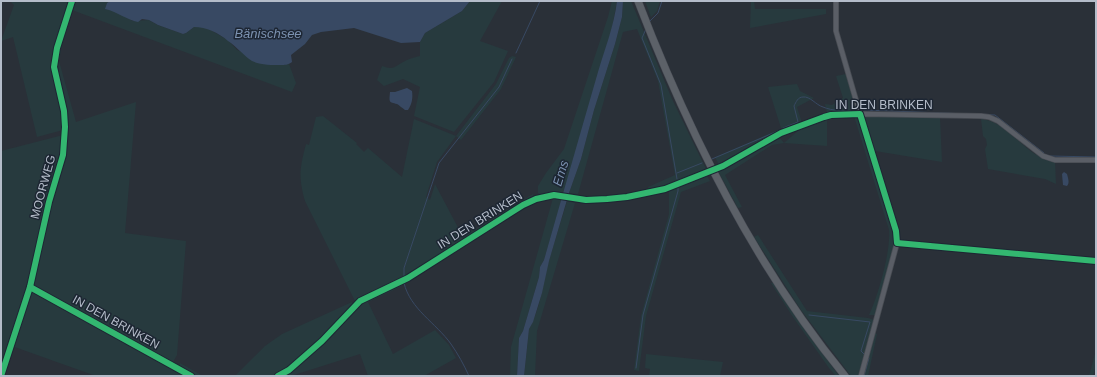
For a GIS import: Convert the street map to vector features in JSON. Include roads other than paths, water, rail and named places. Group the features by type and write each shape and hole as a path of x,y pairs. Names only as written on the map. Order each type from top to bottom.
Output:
{"main road":[{"path":"638,1 677,97 695,136 741,223 801,317 845,376"}],"street":[{"name":"MOORWEG","path":"1,376 30,287 48,202 63,155 66,127 54,67 57,48 72,1"},
{"path":"836,1 836,31 896,231 897,242 861,375"},
{"name":"IN DEN BRINKEN","path":"278,376 289,370 322,342 360,301 408,278 523,205 536,199 554,195 586,200 627,197 665,189 723,166 759,147 781,133 831,115 860,114 989,117 998,121 1043,156 1054,160 1096,160"},
{"path":"897,242 1096,261"},
{"name":"IN DEN BRINKEN","path":"30,287 191,376"}],"water":[{"name":"Bänischsee","path":"110,1 470,1 462,11 425,33 420,42 401,43 354,28 321,32 312,35 305,44 291,55 292,62 289,64 270,65 252,61 224,38 208,29 194,27 183,34 149,20 142,19 138,22 130,20 105,9 107,3"},
{"path":"617,1 623,1 622,17 615,44 549,261 542,293 533,322 529,329 524,376 517,376 519,338 523,331 539,277 540,267 544,260 609,37"},
{"path":"407,88 412,91 412,99 408,110 405,110 390,101 390,92"},
{"path":"1064,172 1067,174 1067,186 1063,185 1062,174"}],"waterway":[{"path":"516,53 540,1"},
{"path":"649,22 658,13 662,1"},
{"path":"646,29 642,38 661,85 677,179"},
{"path":"404,277 404,268 439,163 499,87 512,59"},
{"path":"783,128 798,122 794,106 797,100 801,97 806,97 820,106 830,109 855,111"},
{"path":"864,110 995,115 1044,153"},
{"path":"712,159 778,131"},
{"path":"1050,156 1096,157"},
{"path":"677,173 702,163"},
{"path":"636,368 643,315 678,187"},
{"path":"404,283 412,301 445,336 461,360 469,376"},
{"path":"809,315 870,322 861,351 864,354"},
{"path":"864,376 869,358"}],"water label":[{"name":"Ems","path":"560,173"}]}
